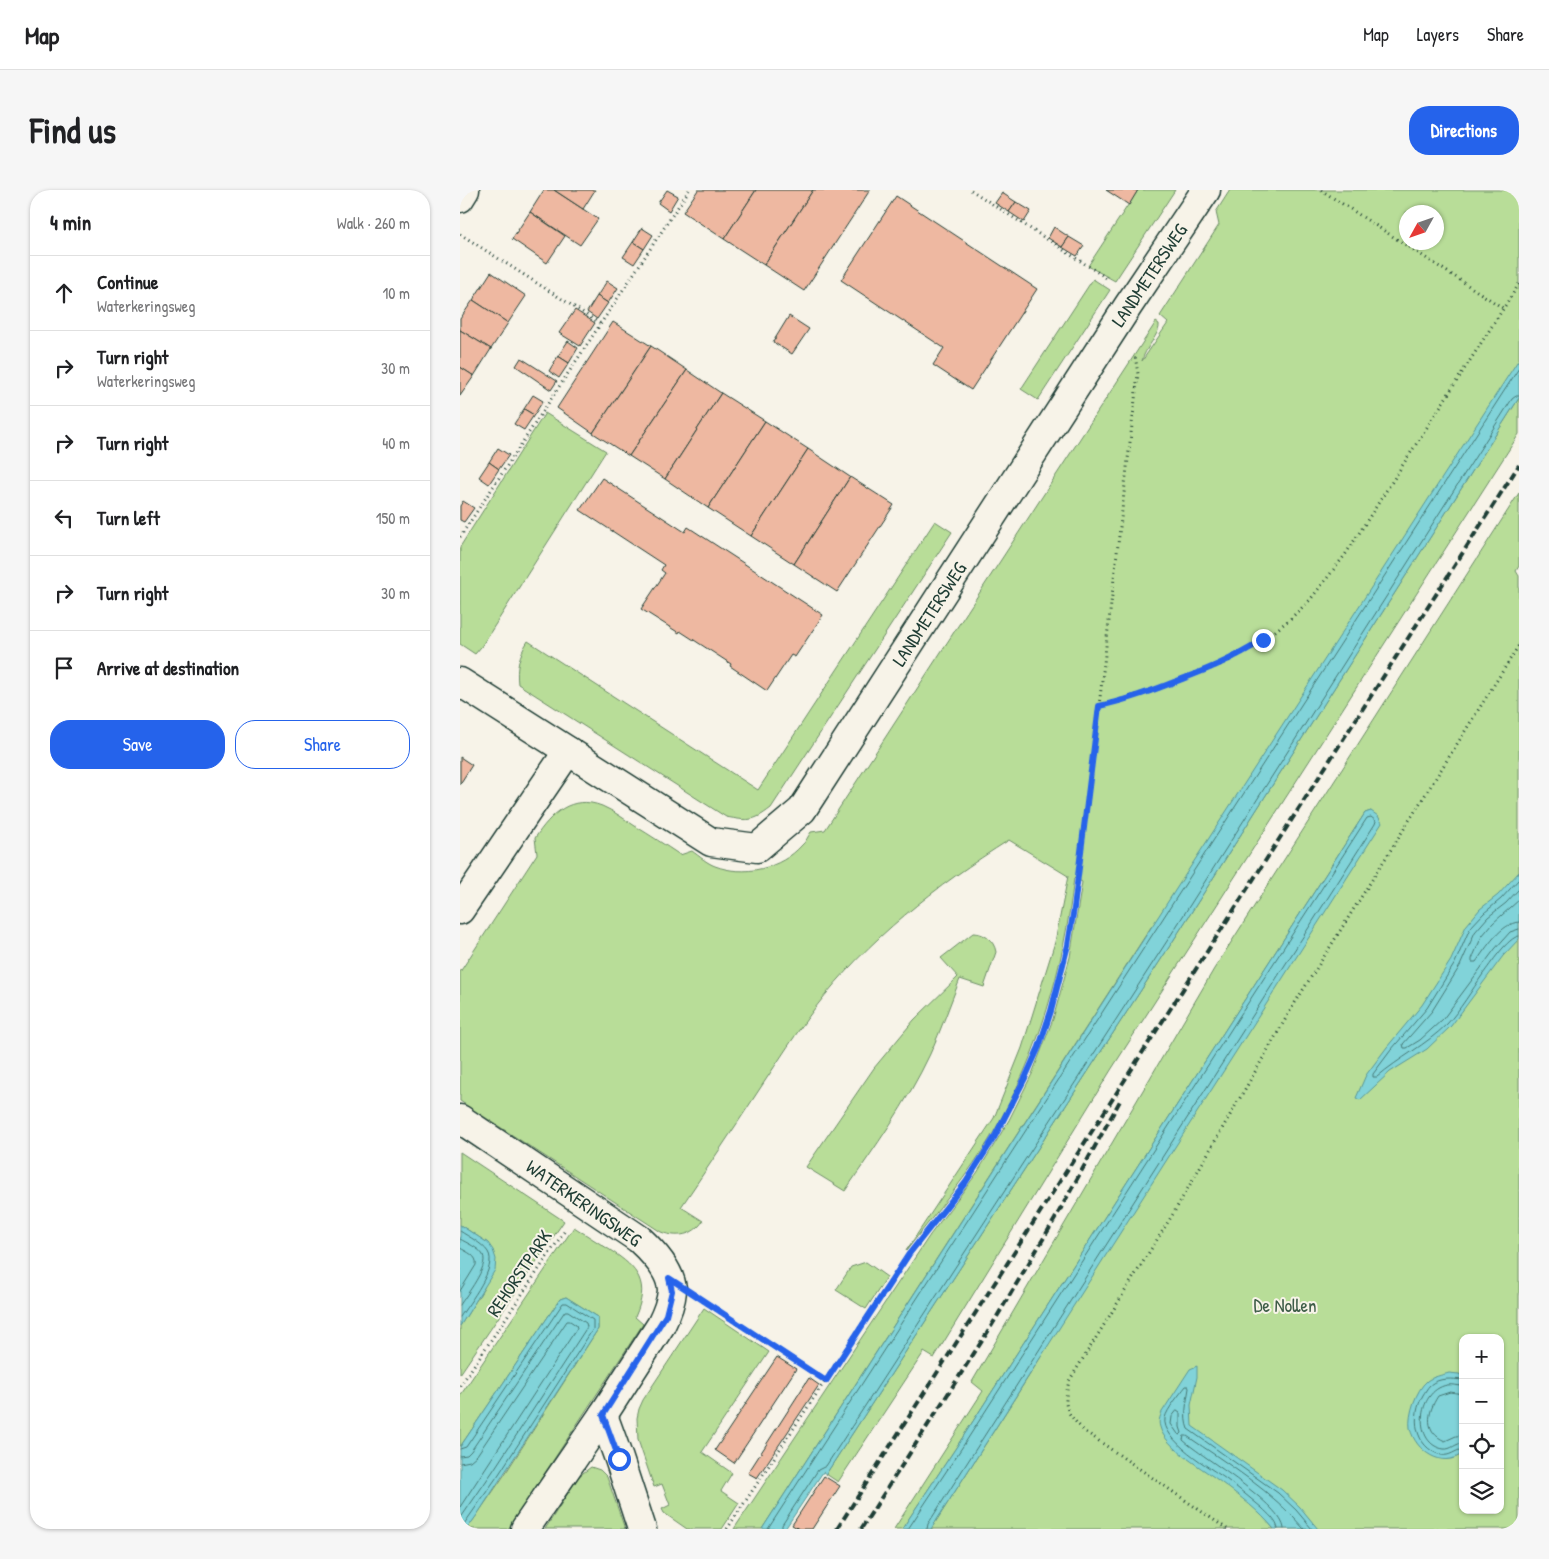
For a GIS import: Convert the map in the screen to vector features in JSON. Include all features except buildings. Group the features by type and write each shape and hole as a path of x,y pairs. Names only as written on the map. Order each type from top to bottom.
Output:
{"street":[{"path":"460,198 465,190"},
{"name":"LANDMETERSWEG","path":"460,682 711,842 757,848 802,810 1128,306 1206,190"},
{"path":"460,910 568,751"},
{"name":"WATERKERINGSWEG","path":"460,1119 639,1239 655,1255 669,1278"},
{"path":"525,1529 603,1415 666,1315 672,1291 669,1278"},
{"path":"603,1415 642,1529"}],"path":[{"path":"460,537 689,190"},
{"path":"971,190 1116,284 1128,306"},
{"path":"1321,190 1503,308"},
{"path":"460,234 601,324"},
{"path":"1099,706 1148,692 1224,663 1263,640 1290,619 1310,600 1345,555 1519,284"},
{"path":"727,1529 909,1254 966,1182 994,1138 1039,1047 1051,1011 1068,945 1074,908 1138,374 1136,355"},
{"path":"1227,1529 1083,1430 1068,1412 1065,1399 1068,1381 1173,1214 1293,1006 1519,644"},
{"name":"REHORSTPARK","path":"460,1386 585,1201"},
{"path":"669,1278 826,1381"}],"green space":[{"path":"1138,190 1175,190 1115,281 1088,266"},
{"path":"1230,190 1519,190 1519,372 1175,914 1151,927 762,1529 734,1529 930,1235 977,1173 1009,1120 1032,1074 1053,1019 1070,957 1082,882 1074,878 1064,944 1047,1009 1024,1072 1010,1102 974,1163 906,1251 994,1118 1022,1048 1055,942 1068,876 1009,840 955,876 904,915 880,937 857,959 808,1017 681,1207 703,1221 690,1233 679,1235 661,1232 460,1101 460,972 537,854 535,838 548,821 563,808 581,803 602,806 680,855 692,851 715,866 738,871 762,869 784,860 805,842 811,832 825,830 1156,322 1159,324 1159,328 1142,361 1168,323 1160,316 1219,225 1216,212"},
{"path":"1093,279 1110,290 1038,400 1021,389"},
{"path":"1519,398 1519,434 1111,1070 934,1358 924,1352 838,1482 826,1474 1173,941"},
{"path":"545,413 606,451 475,654 460,644 460,547"},
{"name":"De Nollen","path":"1519,493 1519,566 1516,571 1519,576 1519,1529 1277,1529 1267,1521 1274,1529 931,1529 1034,1368 1371,811 1365,813 902,1529 894,1529 983,1391 972,1382 1214,969"},
{"path":"935,521 952,532 771,808 755,818 745,820 726,817 518,684 517,672 519,662 522,651 528,641 758,790"},
{"path":"973,933 981,934 988,938 996,952 984,987 960,979 938,1036 921,1072 890,1124 845,1191 806,1167 874,1068 914,1020 958,977 941,958"},
{"path":"460,1152 564,1221 460,1374 460,1326 484,1288 488,1243 460,1225"},
{"path":"574,1227 620,1257 635,1271 639,1278 642,1295 635,1317 643,1324 508,1529 467,1529 503,1477 598,1329 598,1317 566,1297 560,1299 460,1447 460,1396"},
{"path":"866,1262 887,1277 866,1309 836,1290 851,1267"},
{"path":"704,1308 769,1352 702,1452 732,1473 721,1491 739,1503 722,1529 687,1529 664,1513 662,1509 670,1505 662,1484 654,1487 638,1440 637,1418 643,1400"},
{"path":"591,1467 600,1470 607,1477 625,1529 545,1529 579,1476"}],"water":[{"path":"1519,359 1519,398 1173,941 826,1474 823,1472 785,1529 762,1529"},
{"path":"1371,811 1378,816 1382,823 931,1529 902,1529 1365,813"},
{"path":"1519,872 1519,939 1503,956 1451,1026 1427,1049 1390,1072 1360,1100 1356,1098 1366,1075 1422,1005 1451,960 1466,926 1480,909 1498,895"},
{"path":"460,1225 488,1243 496,1259 495,1270 460,1326"},
{"path":"566,1297 598,1317 598,1329 477,1515 467,1529 460,1529 460,1447 560,1299"},
{"path":"1197,1366 1197,1377 1191,1405 1192,1426 1282,1490 1300,1507 1318,1529 1274,1529 1250,1504 1178,1451 1163,1435 1159,1423 1162,1412 1190,1369"},
{"path":"1449,1373 1459,1374 1459,1456 1447,1460 1439,1459 1424,1450 1418,1444 1410,1428 1410,1416 1419,1390 1432,1378"}],"railway":[{"path":"837,1529 1519,465"},
{"path":"861,1529 989,1330 1055,1219 1121,1099"}],"route":[{"path":"619,1459 603,1415 666,1315 672,1291 669,1278 826,1381 909,1254 966,1182 1008,1114 1039,1047 1051,1011 1068,945 1099,706 1148,692 1224,663 1263,640"}]}
